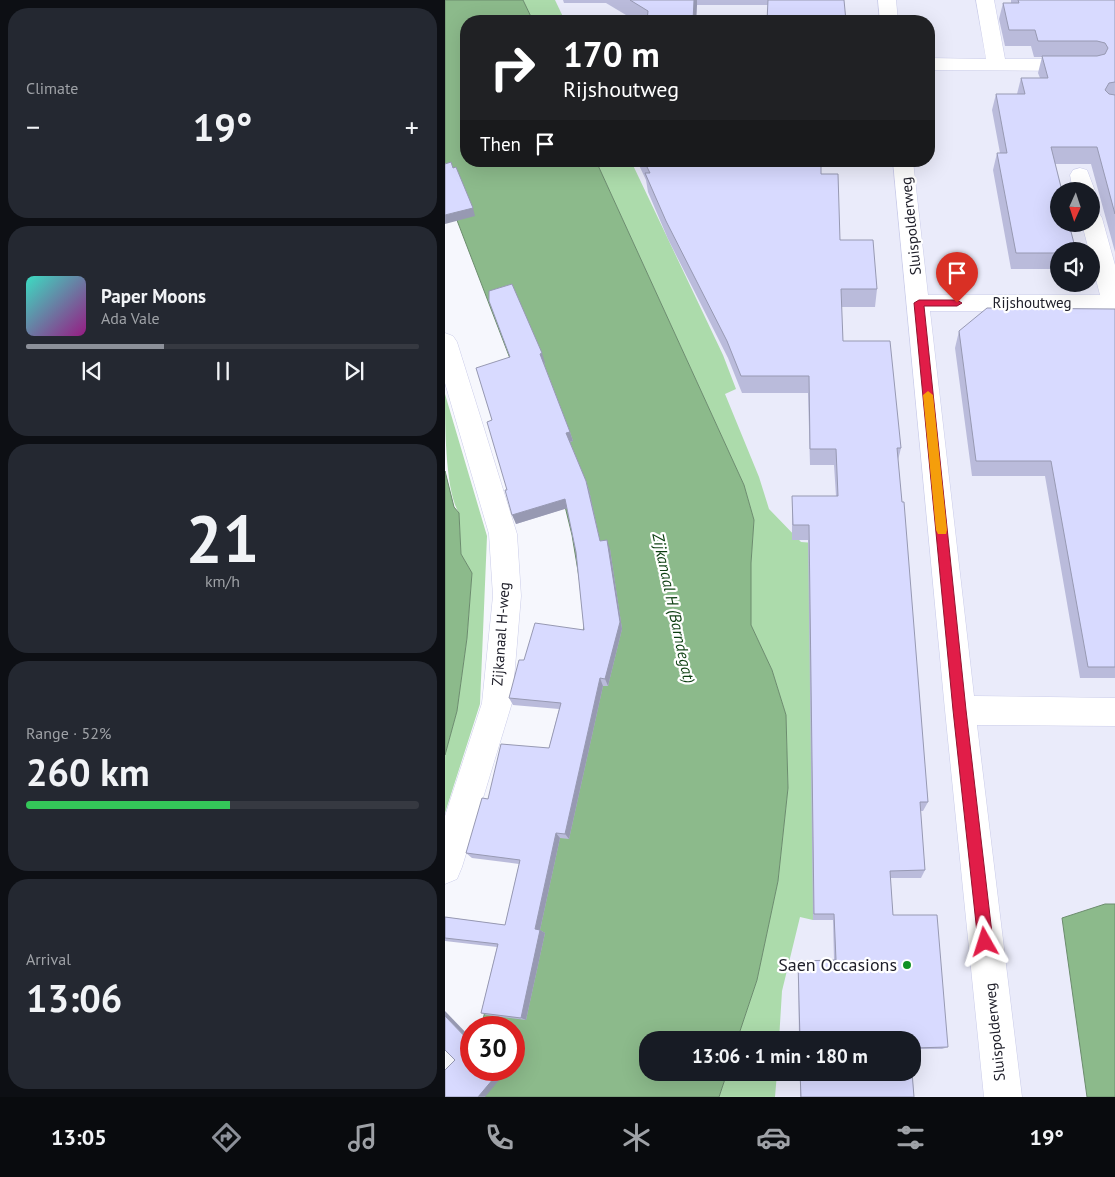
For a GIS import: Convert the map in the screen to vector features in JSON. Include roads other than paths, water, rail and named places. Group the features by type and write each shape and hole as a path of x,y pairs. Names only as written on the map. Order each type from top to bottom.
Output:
{"street":[{"path":"887,0 888,15"},
{"path":"985,0 997,65"},
{"path":"935,64 1092,65"},
{"name":"Sluispolderweg","path":"904,167 959,710 1003,1097"},
{"name":"Rijshoutweg","path":"919,303 1115,303 1095,232"},
{"name":"Zijkanaal H-weg","path":"445,342 503,534 507,596 497,703 445,867"},
{"path":"959,710 1115,712"}],"water":[{"name":"Zijkanaal H (Barndegat)","path":"445,0 523,0 530,15 460,15 460,167 599,167 744,485 754,520 751,563 751,625 772,670 786,715 788,788 778,881 757,980 740,1031 639,1031 639,1081 724,1081 719,1097 445,1097 460,1081 525,1081 525,1016 484,1016 586,619 572,535 562,494 445,189"},
{"path":"445,471 454,507 459,513 461,554 472,573 467,638 457,711 445,755"},
{"path":"1105,904 1115,904 1115,1097 1087,1097 1062,918"}],"place":[{"name":"Saen Occasions","path":"907,965"}]}
